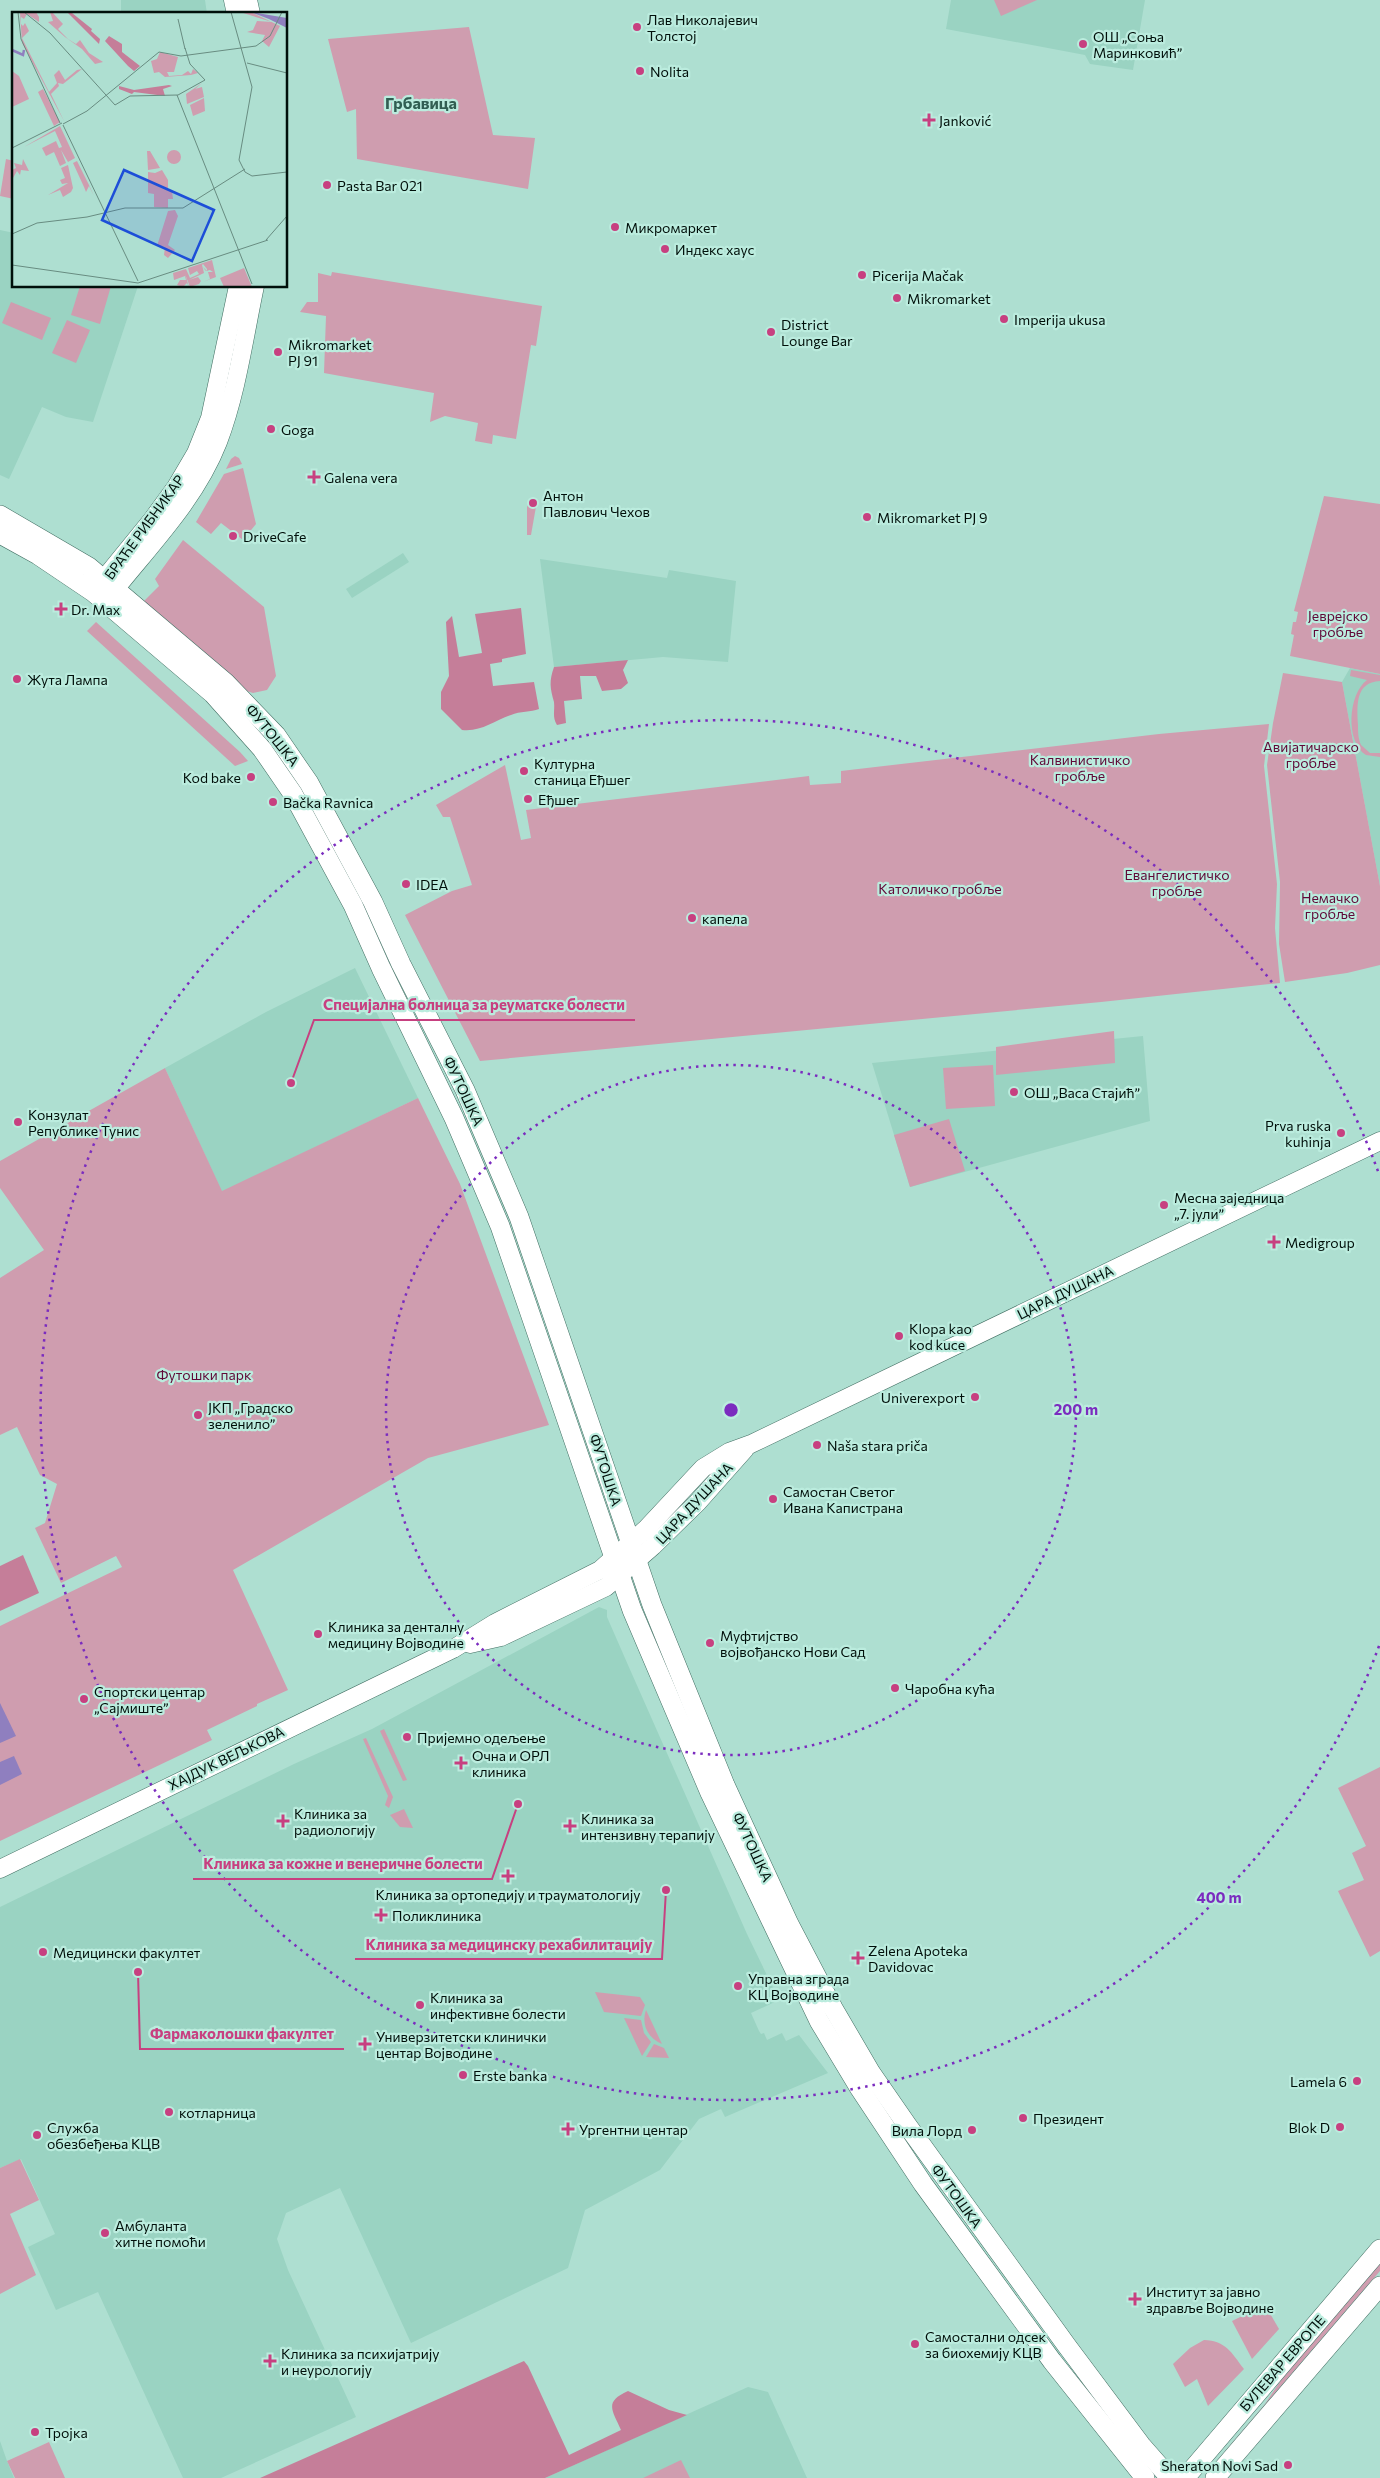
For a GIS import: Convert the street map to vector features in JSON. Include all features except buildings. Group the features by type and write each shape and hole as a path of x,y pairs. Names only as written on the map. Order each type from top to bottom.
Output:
{"main road":[{"name":"ФУТОШКА","path":"0,515 48,541 110,583 251,707 288,751 323,808 373,902 401,964 465,1090 519,1216 652,1605 724,1785 789,1924 833,2008 872,2073 947,2182 1136,2437 1170,2478"},
{"name":"ФУТОШКА","path":"0,534 38,555 100,598 213,694 262,748 293,794 349,896 454,1118 500,1226 632,1610 710,1794 819,2021 923,2184 1052,2361 1145,2478"},
{"name":"БУЛЕВАР ЕВРОПЕ","path":"1185,2478 1380,2249"},
{"name":"БУЛЕВАР ЕВРОПЕ","path":"1215,2478 1380,2286"}],"street":[{"name":"БРАЋЕ РИБНИКАР","path":"100,598 176,487 196,453 210,418 238,288"},
{"name":"БРАЋЕ РИБНИКАР","path":"110,583 185,502 217,443 232,399 255,288"},
{"name":"ЦАРА ДУШАНА","path":"633,1552 698,1502 751,1444 1380,1142"},
{"name":"ХАЈДУК ВЕЉКОВА","path":"0,1869 453,1649 495,1623 594,1574 617,1566 633,1552"}],"shaded area":[{"path":"121,0 205,0 207,12 121,12"},
{"name":"ОШ „Соња Маринковић”","path":"951,0 1145,0 1133,70 1090,64 1085,55 946,29"},
{"path":"0,230 12,233 12,288 137,288 93,422 66,417 42,407 9,479 0,475"},
{"path":"403,553 409,562 352,598 346,589"},
{"path":"540,559 667,578 669,570 736,581 728,662 663,657 554,667"},
{"path":"521,608 526,654 502,659 502,662 490,664 493,686 534,682 539,709 505,717 482,728 462,730 441,709 441,692 449,676 446,622 452,616 459,657 482,653 475,614"},
{"path":"628,660 623,670 628,683 621,689 602,691 596,676 580,676 582,699 564,701 566,723 557,725 554,717 551,684 554,667"},
{"path":"1350,668 1380,674 1380,886 1342,682"},
{"path":"355,968 418,1098 222,1192 165,1068 266,1012"},
{"name":"ОШ „Васа Стајић”","path":"1143,1036 1150,1121 910,1187 872,1063"},
{"path":"23,1555 39,1593 0,1611 0,1566"},
{"name":"Универзитетски клинички центар Војводине","path":"599,1607 607,1610 607,1617 628,1665 747,1934 779,2000 751,2013 759,2031 761,2034 764,2033 767,2040 782,2033 786,2041 799,2035 828,2073 725,2117 721,2109 699,2119 660,2170 585,2210 568,2268 411,2343 340,2188 286,2213 277,2239 288,2270 356,2417 221,2478 183,2478 98,2292 56,2310 28,2247 55,2234 21,2159 0,2168 0,1907 294,1764 372,1729"},
{"path":"0,1703 16,1736 0,1743"},
{"path":"14,1756 22,1774 0,1785 0,1762"},
{"path":"524,2361 569,2455 621,2430 612,2407 615,2399 628,2391 669,2410 687,2415 545,2478 260,2478"},
{"path":"748,2387 768,2392 807,2478 545,2478"},
{"path":"0,2441 7,2461 14,2478 0,2478"}],"green space":[{"path":"994,0 1037,0 1001,16"},
{"path":"469,27 493,135 535,138 528,189 357,159 356,109 347,112 328,39"},
{"path":"6,159 12,160 12,199 0,196"},
{"path":"332,272 542,306 536,346 531,345 516,439 493,435 492,444 475,441 478,423 445,416 430,422 434,393 324,373 326,316 300,312 307,302 318,302 318,273 331,276"},
{"path":"79,288 110,288 100,324 71,315"},
{"path":"11,302 51,318 42,340 2,323"},
{"path":"67,320 90,330 76,363 52,353"},
{"path":"235,456 239,458 242,464 226,469 231,459"},
{"path":"243,468 256,524 243,540 221,523 211,534 196,522 224,474"},
{"name":"Јеврејско гробље","path":"1324,496 1380,504 1380,674 1290,656 1294,635 1291,634 1293,622 1296,622 1298,612 1294,611"},
{"path":"531,500 537,501 531,535 527,535 527,507"},
{"path":"183,540 264,607 276,676 267,690 253,693 237,688 141,604 159,586 155,579"},
{"path":"96,622 248,761 235,766 87,631"},
{"path":"1351,670 1380,675 1380,681 1372,682 1366,686 1359,696 1358,735 1361,745 1370,753 1380,753 1380,757 1366,755 1359,749 1355,740 1352,729 1353,706 1356,696 1367,680 1350,676"},
{"name":"Немачко гробље","path":"1283,673 1342,682 1380,886 1380,965 1347,973 1285,982 1279,944 1280,882 1267,765"},
{"name":"Католичко гробље","path":"1269,724 1264,766 1277,884 1275,928 1280,983 1101,1002 480,1061 405,915 452,891 472,885 450,817 443,817 436,805 505,765 521,840 531,838 526,810 809,776 810,785 841,783 841,771 1159,734"},
{"path":"1114,1031 1115,1063 996,1075 996,1047"},
{"path":"993,1065 995,1106 946,1109 943,1068"},
{"name":"Футошки парк","path":"165,1068 222,1191 418,1098 460,1184 549,1425 428,1458 233,1570 288,1690 207,1730 212,1740 0,1841 0,1626 122,1567 116,1556 61,1583 35,1528 45,1523 57,1484 40,1475 17,1427 0,1435 0,1278 44,1250 0,1188 0,1161"},
{"path":"949,1119 965,1171 910,1187 894,1135"},
{"path":"384,1729 407,1780 403,1781 380,1731"},
{"path":"366,1738 393,1797 389,1808 385,1805 388,1796 363,1739"},
{"path":"1380,1767 1380,1951 1370,1957 1338,1891 1364,1880 1352,1853 1366,1846 1338,1788"},
{"path":"404,1809 413,1828 400,1827 390,1815"},
{"path":"595,1992 640,1997 645,2005 641,2016 604,2012"},
{"path":"646,2010 662,2044 649,2035 644,2021"},
{"path":"624,2018 641,2020 644,2033 651,2042 642,2056"},
{"path":"654,2044 664,2048 669,2058 646,2057"},
{"path":"20,2159 39,2200 10,2214 36,2275 0,2294 0,2168"},
{"path":"1380,2260 1380,2271 1202,2478 1265,2404 1289,2368"},
{"path":"1265,2305 1279,2329 1252,2359 1232,2321"},
{"path":"1204,2340 1223,2345 1244,2369 1208,2406 1197,2379 1185,2387 1173,2364 1190,2348"},
{"path":"49,2442 65,2478 15,2478 7,2461"},
{"path":"681,2460 690,2478 643,2478"}],"place":[{"name":"Лав Николајевич Толстој","path":"637,27"},
{"name":"ОШ „Соња Маринковић”","path":"1083,44"},
{"name":"Nolita","path":"640,71"},
{"name":"Janković","path":"929,120"},
{"name":"Pasta Bar 021","path":"327,185"},
{"name":"Микромаркет","path":"615,227"},
{"name":"Индекс хаус","path":"665,249"},
{"name":"Picerija Mačak","path":"862,275"},
{"name":"Mikromarket","path":"897,298"},
{"name":"Imperija ukusa","path":"1004,319"},
{"name":"District Lounge Bar","path":"771,332"},
{"name":"Mikromarket PJ 91","path":"278,352"},
{"name":"Goga","path":"271,429"},
{"name":"Galena vera","path":"314,477"},
{"name":"Антон Павлович Чехов","path":"533,503"},
{"name":"Mikromarket PJ 9","path":"867,517"},
{"name":"DriveCafe","path":"233,536"},
{"name":"Dr. Max","path":"61,609"},
{"name":"Жута Лампа","path":"17,679"},
{"name":"Културна станица Еђшег","path":"524,771"},
{"name":"Kod bake","path":"251,777"},
{"name":"Еђшег","path":"528,799"},
{"name":"Bačka Ravnica","path":"273,802"},
{"name":"IDEA","path":"406,884"},
{"name":"капела","path":"692,918"},
{"name":"Специјална болница за реуматске болести","path":"291,1083"},
{"name":"ОШ „Васа Стајић”","path":"1014,1092"},
{"name":"Конзулат Републике Тунис","path":"18,1122"},
{"name":"Prva ruska kuhinja","path":"1341,1133"},
{"name":"Месна заједница „7. јули”","path":"1164,1205"},
{"name":"Medigroup","path":"1274,1242"},
{"name":"Klopa kao kod kuce","path":"899,1336"},
{"name":"Univerexport","path":"975,1397"},
{"name":"ЈКП „Градско зеленило”","path":"198,1415"},
{"name":"Naša stara priča","path":"817,1445"},
{"name":"Самостан Светог Ивана Капистрана","path":"773,1499"},
{"name":"Клиника за денталну медицину Војводине","path":"318,1634"},
{"name":"Муфтијство војвођанско Нови Сад","path":"710,1643"},
{"name":"Чаробна кућа","path":"895,1688"},
{"name":"Спортски центар „Сајмиште”","path":"84,1699"},
{"name":"Пријемно одељење","path":"407,1737"},
{"name":"Очна и ОРЛ клиника","path":"461,1763"},
{"name":"Клиника за кожне и венеричне болести","path":"518,1804"},
{"name":"Клиника за радиологију","path":"283,1821"},
{"name":"Клиника за интензивну терапију","path":"570,1826"},
{"name":"Клиника за ортопедију и трауматологију","path":"508,1876"},
{"name":"Клиника за медицинску рехабилитацију","path":"666,1890"},
{"name":"Поликлиника","path":"381,1915"},
{"name":"Медицински факултет","path":"43,1952"},
{"name":"Zelena Apoteka Davidovac","path":"858,1958"},
{"name":"Фармаколошки факултет","path":"138,1972"},
{"name":"Управна зграда КЦ Војводине","path":"738,1986"},
{"name":"Клиника за инфективне болести","path":"420,2005"},
{"name":"Универзитетски клинички центар Војводине","path":"365,2044"},
{"name":"Erste banka","path":"463,2075"},
{"name":"Lamela 6","path":"1357,2081"},
{"name":"котларница","path":"169,2112"},
{"name":"Президент","path":"1023,2118"},
{"name":"Blok D","path":"1340,2127"},
{"name":"Ургентни центар","path":"568,2129"},
{"name":"Вила Лорд","path":"972,2130"},
{"name":"Служба обезбеђења КЦВ","path":"37,2135"},
{"name":"Амбуланта хитне помоћи","path":"105,2233"},
{"name":"Институт за јавно здравље Војводине","path":"1135,2299"},
{"name":"Самостални одсек за биохемију КЦВ","path":"915,2344"},
{"name":"Клиника за психијатрију и неурологију","path":"270,2361"},
{"name":"Тројка","path":"35,2432"},
{"name":"Sheraton Novi Sad","path":"1288,2465"}],"district":[{"name":"Грбавица","path":"421,102"}],"park label":[{"name":"Авијатичарско гробље","path":"1311,754"},
{"name":"Калвинистичко гробље","path":"1080,768"},
{"name":"Евангелистичко гробље","path":"1177,882"}]}
